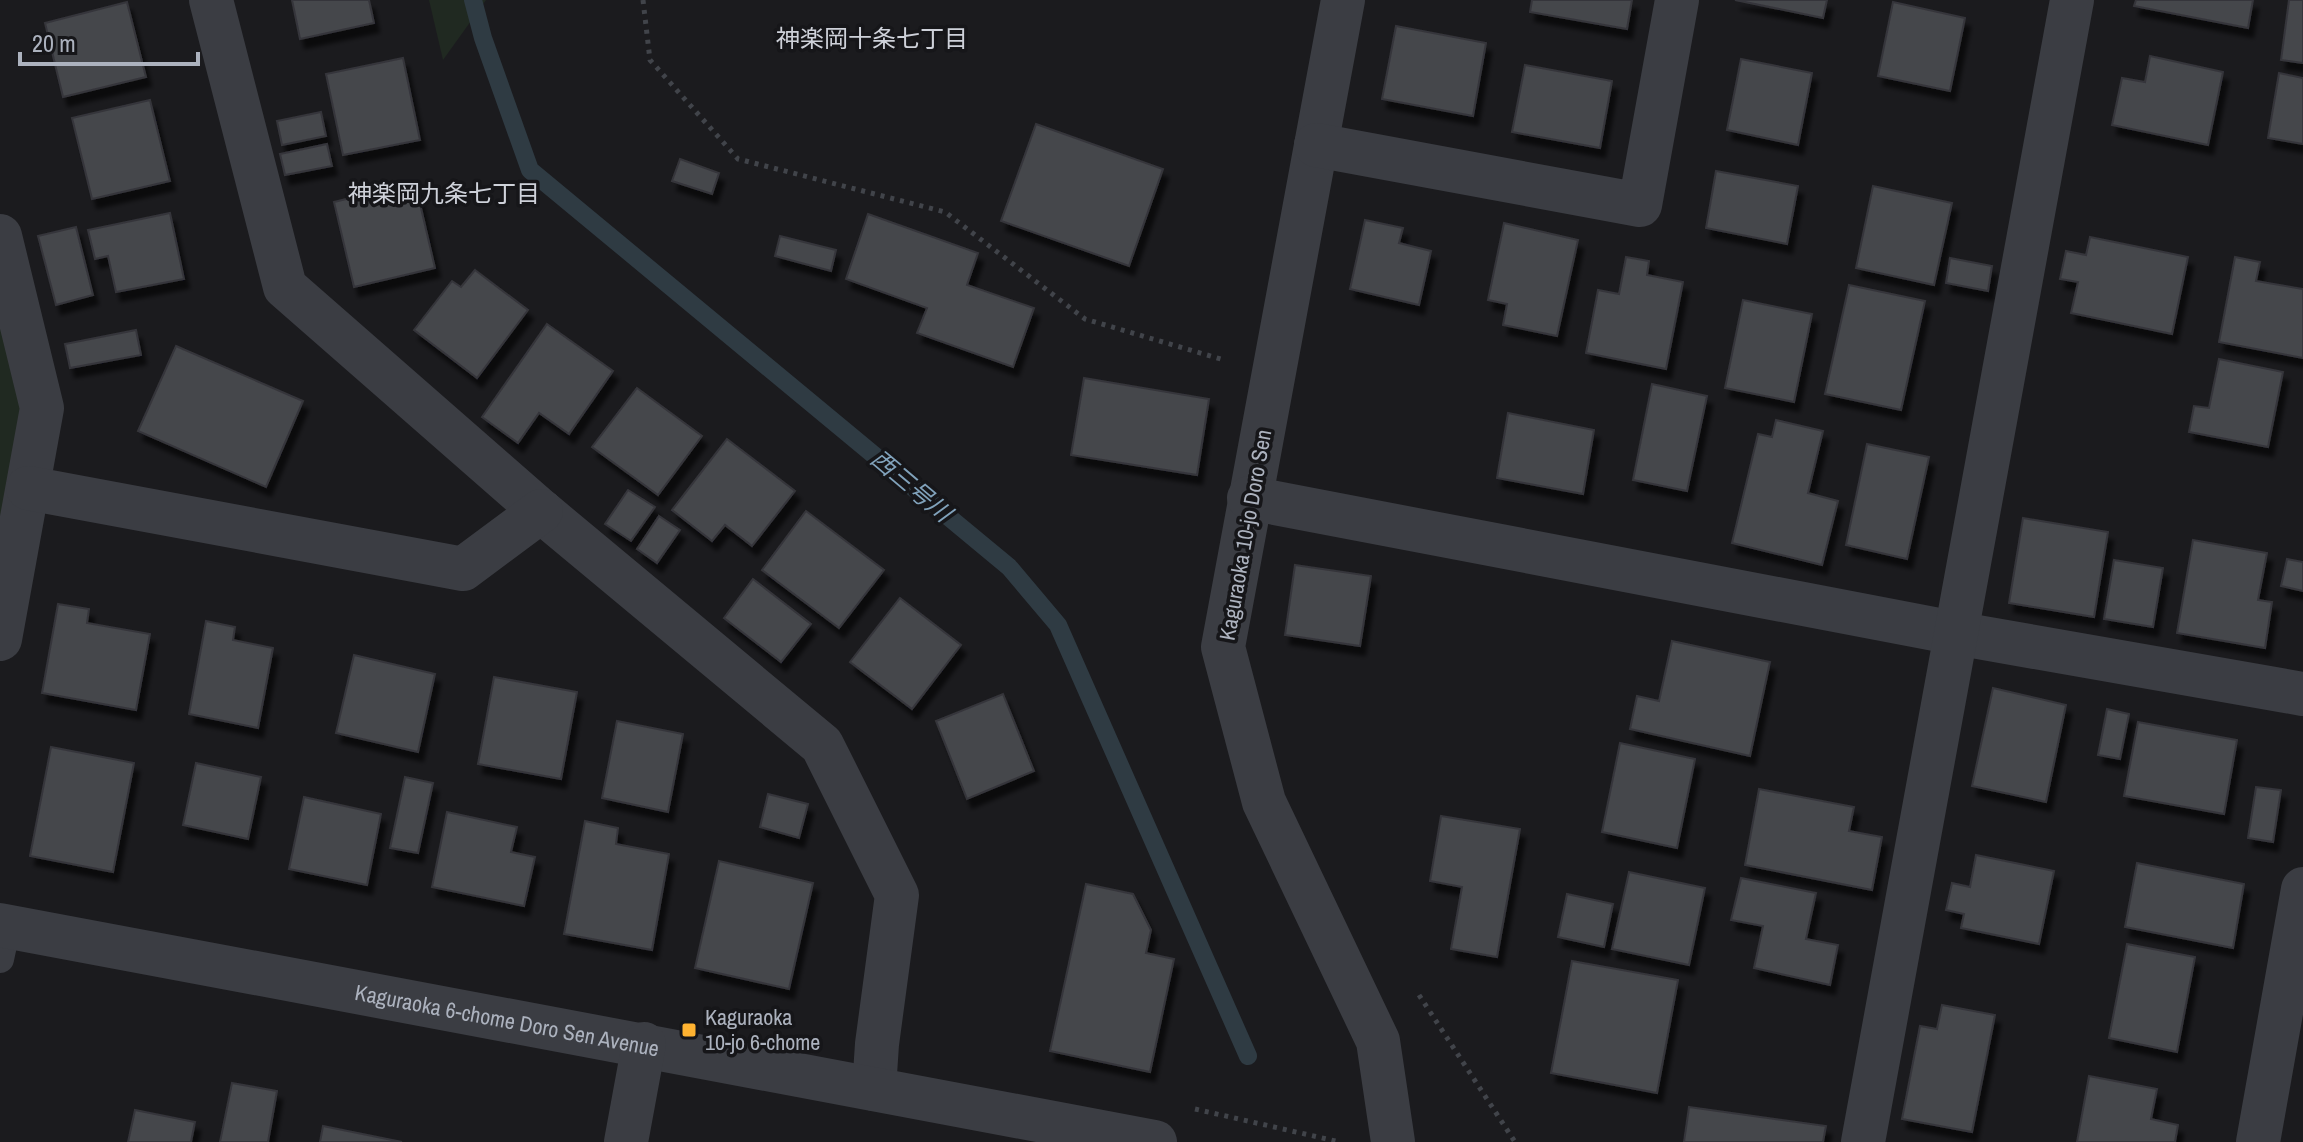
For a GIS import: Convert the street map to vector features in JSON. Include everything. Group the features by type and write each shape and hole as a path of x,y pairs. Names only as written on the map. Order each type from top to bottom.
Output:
{"street":[{"path":"211,0 285,287 541,511 822,745 897,895 874,1089"},
{"name":"Kaguraoka 10-jo Doro Sen","path":"1343,0 1223,647 1264,802 1378,1041 1393,1142"},
{"path":"1316,145 1640,205 1677,0"},
{"path":"1863,1142 2072,0"},
{"path":"0,236 42,408 0,639"},
{"path":"28,488 463,569 541,511"},
{"path":"1249,498 1955,633 2303,694"},
{"path":"2258,1142 2303,889"},
{"name":"Kaguraoka 6-chome Doro Sen Avenue","path":"2,937 644,1044 874,1089 1089,1136 1155,1142"},
{"path":"626,1142 644,1044"}],"path":[{"path":"643,0 650,60 738,159 945,212 1085,319 1275,376"}],"shaded area":[{"path":"429,0 486,0 443,60"},
{"path":"0,236 42,408 0,639"}],"building":[{"path":"292,0 369,0 374,23 300,39"},
{"path":"1532,0 1632,0 1627,29 1530,12"},
{"path":"1735,0 1827,0 1823,18"},
{"path":"2136,0 2253,0 2248,28 2134,6"},
{"path":"2289,0 2303,0 2303,63 2281,60"},
{"path":"127,2 146,77 63,97 45,23"},
{"path":"1893,2 1965,18 1950,91 1878,76"},
{"path":"1396,26 1486,43 1473,116 1382,99"},
{"path":"2150,56 2223,72 2208,145 2112,125 2122,78 2145,82"},
{"path":"403,58 420,140 343,155 326,74"},
{"path":"1741,59 1812,73 1798,145 1727,130"},
{"path":"1525,65 1612,81 1600,148 1512,132"},
{"path":"2279,73 2303,78 2303,144 2268,138"},
{"path":"150,100 170,181 92,199 72,118"},
{"path":"321,112 326,136 282,145 277,121"},
{"path":"1036,124 1163,169 1129,266 1001,221"},
{"path":"327,144 332,166 285,175 280,154"},
{"path":"680,159 719,173 712,194 672,181"},
{"path":"1716,171 1798,186 1787,244 1706,228"},
{"path":"415,182 435,268 354,287 334,202"},
{"path":"1873,186 1952,203 1934,285 1856,268"},
{"path":"170,213 184,279 116,292 108,256 95,259 88,230"},
{"path":"868,214 978,253 967,285 1034,308 1013,367 917,333 927,308 846,279"},
{"path":"1365,220 1403,228 1399,243 1431,251 1419,305 1350,289"},
{"path":"1504,223 1578,240 1557,336 1503,325 1507,304 1488,300"},
{"path":"76,227 93,295 56,305 38,236"},
{"path":"780,236 836,250 831,271 775,256"},
{"path":"2090,237 2188,257 2172,334 2071,313 2078,282 2060,279 2066,251 2086,255"},
{"path":"1626,257 1649,261 1647,275 1683,282 1666,369 1586,353 1598,290 1619,294"},
{"path":"2235,257 2260,262 2256,281 2303,289 2303,358 2219,342"},
{"path":"1950,258 1992,266 1988,291 1946,283"},
{"path":"475,270 528,310 477,378 414,330 452,281 461,287"},
{"path":"1849,285 1925,301 1901,410 1825,394"},
{"path":"1743,300 1812,314 1794,402 1725,388"},
{"path":"547,324 613,371 569,434 539,413 518,443 482,417"},
{"path":"136,330 141,355 70,368 65,344"},
{"path":"176,346 303,401 266,487 138,431"},
{"path":"2219,359 2283,372 2268,447 2189,432 2194,406 2209,408"},
{"path":"1084,378 1209,399 1197,475 1071,455"},
{"path":"1652,384 1707,396 1687,491 1633,480"},
{"path":"637,388 702,436 658,495 592,447"},
{"path":"1508,413 1594,430 1583,494 1497,478"},
{"path":"1776,420 1823,431 1808,493 1838,501 1822,565 1732,543 1758,434 1772,437"},
{"path":"727,439 795,491 752,546 725,525 712,541 672,510"},
{"path":"1867,444 1929,457 1907,559 1846,545"},
{"path":"628,490 655,507 631,541 605,524"},
{"path":"806,511 884,570 839,628 762,570"},
{"path":"659,516 680,530 657,563 637,549"},
{"path":"2023,518 2108,532 2094,617 2009,603"},
{"path":"2193,540 2267,553 2258,600 2272,602 2265,648 2177,633"},
{"path":"2287,559 2303,562 2303,591 2281,586"},
{"path":"2114,560 2163,568 2153,627 2104,619"},
{"path":"1295,565 1371,576 1360,646 1285,635"},
{"path":"753,579 811,624 781,662 724,618"},
{"path":"900,598 961,645 912,709 850,662"},
{"path":"58,604 89,609 87,623 150,634 136,710 42,693"},
{"path":"206,621 235,627 233,640 273,648 258,728 189,714"},
{"path":"1672,641 1770,662 1750,756 1630,729 1637,696 1659,701"},
{"path":"354,655 435,674 418,752 336,733"},
{"path":"494,677 577,692 561,779 478,764"},
{"path":"1993,688 2066,705 2046,802 1972,786"},
{"path":"1003,694 1034,771 967,799 936,721"},
{"path":"2107,709 2129,714 2120,759 2098,755"},
{"path":"617,721 683,734 668,812 602,798"},
{"path":"2138,722 2237,740 2224,814 2124,796"},
{"path":"1620,743 1695,759 1677,848 1602,832"},
{"path":"51,747 134,763 113,872 30,856"},
{"path":"196,763 261,777 248,839 183,825"},
{"path":"405,777 433,783 418,853 390,848"},
{"path":"2256,787 2281,790 2273,842 2248,838"},
{"path":"1759,789 1854,807 1849,831 1882,837 1872,890 1745,865"},
{"path":"768,794 808,804 799,838 760,827"},
{"path":"304,797 381,814 367,885 289,869"},
{"path":"447,812 517,827 511,852 535,857 524,906 432,887"},
{"path":"1441,816 1520,829 1497,957 1451,949 1462,887 1430,881"},
{"path":"585,821 618,828 616,844 669,854 652,950 564,934"},
{"path":"1976,855 2054,871 2039,944 1961,928 1964,914 1946,910 1952,883 1970,887"},
{"path":"719,861 813,883 789,989 695,968"},
{"path":"2137,863 2244,884 2233,948 2125,927"},
{"path":"1629,872 1705,888 1689,965 1612,949"},
{"path":"1741,878 1816,893 1806,939 1838,945 1830,985 1754,968 1763,926 1731,920"},
{"path":"1086,884 1133,894 1151,930 1146,953 1174,959 1150,1072 1050,1051"},
{"path":"1567,894 1613,904 1604,947 1558,937"},
{"path":"2127,944 2195,957 2177,1052 2109,1038"},
{"path":"1572,961 1678,980 1657,1093 1551,1073"},
{"path":"1942,1005 1995,1015 1972,1132 1902,1119 1920,1026 1937,1029"},
{"path":"2089,1076 2157,1089 2151,1119 2178,1125 2175,1142 2077,1142"},
{"path":"232,1083 277,1091 268,1142 220,1142"},
{"path":"1689,1107 1826,1126 1823,1142 1684,1142"},
{"path":"135,1110 195,1122 191,1142 128,1142"},
{"path":"323,1126 402,1142 320,1142"}],"waterway":[{"name":"西三号川","path":"473,0 483,38 530,170 1009,567 1058,625 1248,1056"}],"place":[{"name":"Kaguraoka 10-jo 6-chome","path":"689,1030"}],"district":[{"name":"神楽岡十条七丁目","path":"872,39"},
{"name":"神楽岡九条七丁目","path":"444,194"}]}
